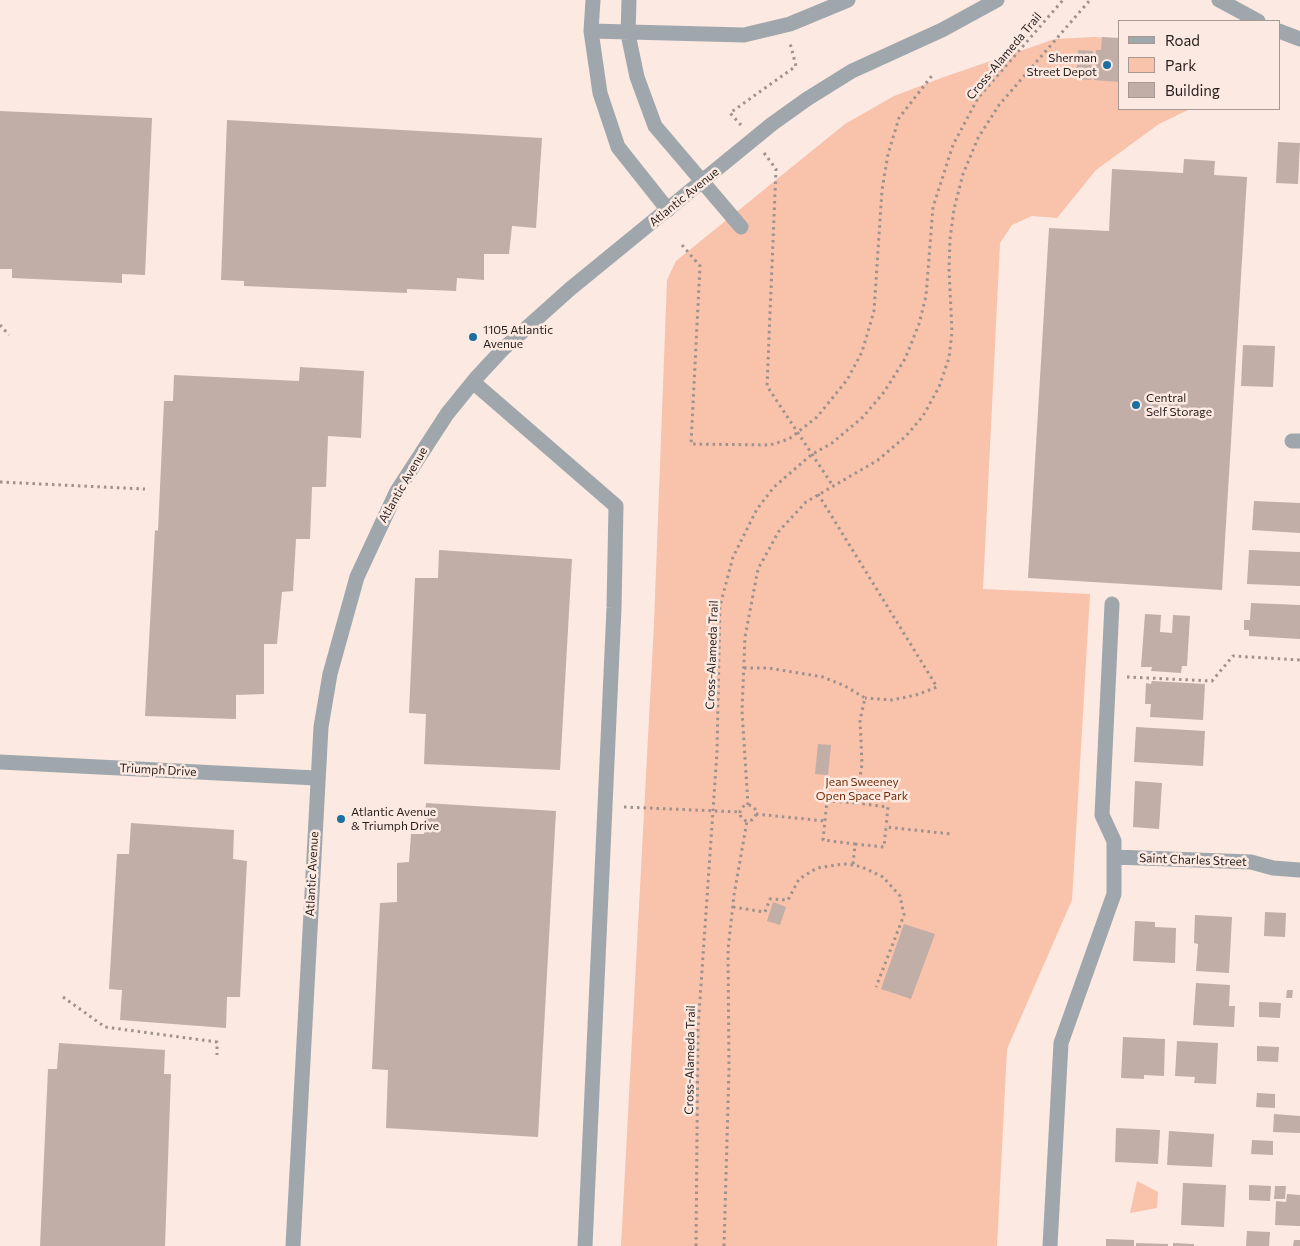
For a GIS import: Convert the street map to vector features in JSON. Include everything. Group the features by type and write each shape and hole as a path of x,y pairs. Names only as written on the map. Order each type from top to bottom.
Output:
{"street":[{"path":"593,0 592,31 600,93 618,147 668,210"},
{"path":"629,0 628,34 637,77 655,126 741,227"},
{"path":"592,31 628,34 744,35 790,24 848,0"},
{"name":"Atlantic Avenue","path":"293,1246 316,778 321,728 330,674 358,577 377,532 402,483 447,414 473,382 535,319 772,124 807,99 852,71 942,30 997,0"},
{"path":"1219,0 1256,20"},
{"path":"1280,31 1300,39"},
{"path":"473,382 616,506 614,608 584,1246"},
{"path":"1050,1246 1061,1043 1114,894 1114,841 1102,815 1112,604"},
{"name":"Triumph Drive","path":"0,762 316,778"},
{"name":"Saint Charles Street","path":"1114,856 1252,862 1273,868 1300,870"}],"path":[{"name":"Cross-Alameda Trail","path":"696,1246 698,1029 713,811 719,694 720,606 733,557 757,509 774,487 811,455 832,443 863,416 884,392 905,359 919,324 926,296 933,207 952,145 978,98 1063,0"},
{"path":"748,805 742,711 745,637 758,569 779,531 806,502 878,460 906,436 923,416 939,387 949,358 952,332 949,269 950,239 954,209 963,174 978,138 999,105 1090,0"},
{"path":"738,122 730,113 796,66"},
{"path":"682,245 700,266 692,444 770,445 789,439 823,410 847,380 862,352 874,311 882,190 888,154 899,118 914,95 934,73"},
{"path":"770,162 776,169 767,386 833,486"},
{"path":"0,325 9,335"},
{"path":"0,482 146,489"},
{"path":"744,668 787,670 823,678 844,686 865,698 892,700 916,695 937,687 818,494"},
{"path":"1109,676 1212,681 1233,656 1300,660"},
{"path":"856,803 862,764 860,720 865,698"},
{"path":"827,800 888,806 884,847 823,840 825,821 827,800"},
{"path":"747,821 741,817 740,812 743,807 748,805"},
{"path":"748,805 755,809 756,814"},
{"path":"605,806 740,812"},
{"path":"756,814 825,821"},
{"path":"747,821 752,820 756,814"},
{"path":"724,1246 729,1069 728,950 732,908 747,821"},
{"path":"886,827 951,834"},
{"path":"853,865 855,844"},
{"path":"732,908 765,912 770,899 788,900 800,879 817,868 843,864 853,865 883,877 900,896 904,915 876,987"},
{"path":"63,997 105,1027 217,1042 217,1054"}],"green space":[{"name":"Jean Sweeney Open Space Park","path":"1095,37 1118,39 1118,110 1188,110 1159,124 1096,170 1057,218 1032,216 1012,225 1000,243 983,589 1090,594 1072,900 1007,1049 997,1246 621,1246 654,624 667,280 676,261 845,124 894,96 1055,39"},
{"path":"1137,1181 1158,1192 1157,1208 1130,1213"}],"building":[{"name":"Sherman Street Depot","path":"1102,37 1118,38 1118,82 1094,80 1096,50 1101,50"},
{"path":"1078,50 1093,51 1091,80 1076,79"},
{"path":"0,111 152,118 145,275 122,274 122,283 12,278 12,269 0,269"},
{"path":"227,120 542,138 536,228 512,226 509,254 484,254 484,280 457,278 456,291 407,289 407,293 244,286 244,281 221,280"},
{"path":"1278,142 1300,143 1298,184 1276,183"},
{"name":"Central Self Storage","path":"1184,159 1215,161 1214,175 1247,177 1222,590 1028,578 1049,228 1109,231 1112,169 1183,173"},
{"path":"1243,345 1275,346 1273,387 1241,386"},
{"path":"300,367 364,371 361,438 328,436 326,487 312,487 310,539 296,539 293,591 282,592 277,644 264,644 264,694 236,695 236,719 145,716 155,530 158,531 164,401 173,401 174,375 299,381"},
{"path":"1254,501 1300,503 1300,533 1252,530"},
{"path":"439,550 572,559 560,770 424,764 426,714 409,713 415,578 438,578"},
{"path":"1249,550 1300,552 1300,586 1247,584"},
{"path":"1251,603 1300,605 1300,639 1249,636 1249,630 1244,630 1244,620 1250,620"},
{"path":"1145,614 1161,615 1160,632 1172,633 1173,615 1190,616 1187,666 1182,666 1181,673 1151,671 1152,667 1141,667"},
{"path":"1152,681 1205,684 1203,720 1150,717 1151,704 1145,704 1146,683 1151,684"},
{"path":"1136,727 1205,731 1203,766 1134,762"},
{"path":"818,744 831,745 828,775 815,774"},
{"path":"1135,781 1162,783 1159,829 1133,827"},
{"path":"426,803 556,811 538,1137 386,1128 388,1070 372,1069 380,903 397,902 397,863 409,862 411,834 424,834"},
{"path":"131,823 234,830 233,859 247,861 240,997 227,997 226,1028 120,1020 122,990 109,989 117,854 129,854"},
{"path":"773,902 786,907 780,925 767,921"},
{"path":"1265,912 1286,913 1285,937 1264,936"},
{"path":"1195,915 1232,917 1229,973 1196,971 1198,944 1194,943"},
{"path":"1135,921 1155,922 1155,927 1176,928 1175,963 1133,961"},
{"path":"904,924 935,934 911,999 881,989"},
{"path":"1196,983 1230,985 1229,1006 1235,1006 1234,1027 1193,1025"},
{"path":"1287,990 1293,990 1292,998 1286,998"},
{"path":"1259,1002 1281,1003 1280,1018 1259,1017"},
{"path":"1123,1037 1165,1039 1164,1076 1144,1075 1144,1079 1121,1078"},
{"path":"1177,1041 1218,1043 1216,1084 1194,1083 1195,1077 1175,1076"},
{"path":"59,1043 165,1050 164,1074 171,1074 165,1246 40,1246 48,1069 57,1069"},
{"path":"1257,1046 1279,1047 1278,1062 1257,1061"},
{"path":"1257,1093 1275,1094 1275,1108 1256,1107"},
{"path":"1274,1114 1300,1116 1300,1133 1273,1132"},
{"path":"1116,1128 1160,1130 1158,1164 1115,1162"},
{"path":"1169,1131 1214,1134 1212,1167 1167,1165"},
{"path":"1252,1140 1273,1141 1273,1155 1251,1154"},
{"path":"1183,1183 1226,1185 1224,1227 1181,1225"},
{"path":"1249,1185 1271,1186 1270,1201 1249,1200"},
{"path":"1275,1186 1286,1186 1285,1199 1274,1199"},
{"path":"1287,1194 1300,1195 1300,1226 1275,1225 1276,1201 1286,1202"},
{"path":"1247,1231 1270,1232 1269,1246 1246,1246"},
{"path":"1106,1239 1134,1240 1134,1246 1106,1246"},
{"path":"1294,1240 1300,1240 1300,1246 1293,1246"},
{"path":"1136,1243 1168,1244 1168,1246 1136,1246"},
{"path":"1173,1243 1194,1244 1194,1246 1173,1246"}],"place":[{"name":"Sherman Street Depot","path":"1107,65"},
{"name":"1105 Atlantic Avenue","path":"473,337"},
{"name":"Central Self Storage","path":"1136,405"},
{"name":"Atlantic Avenue & Triumph Drive","path":"341,819"}]}
